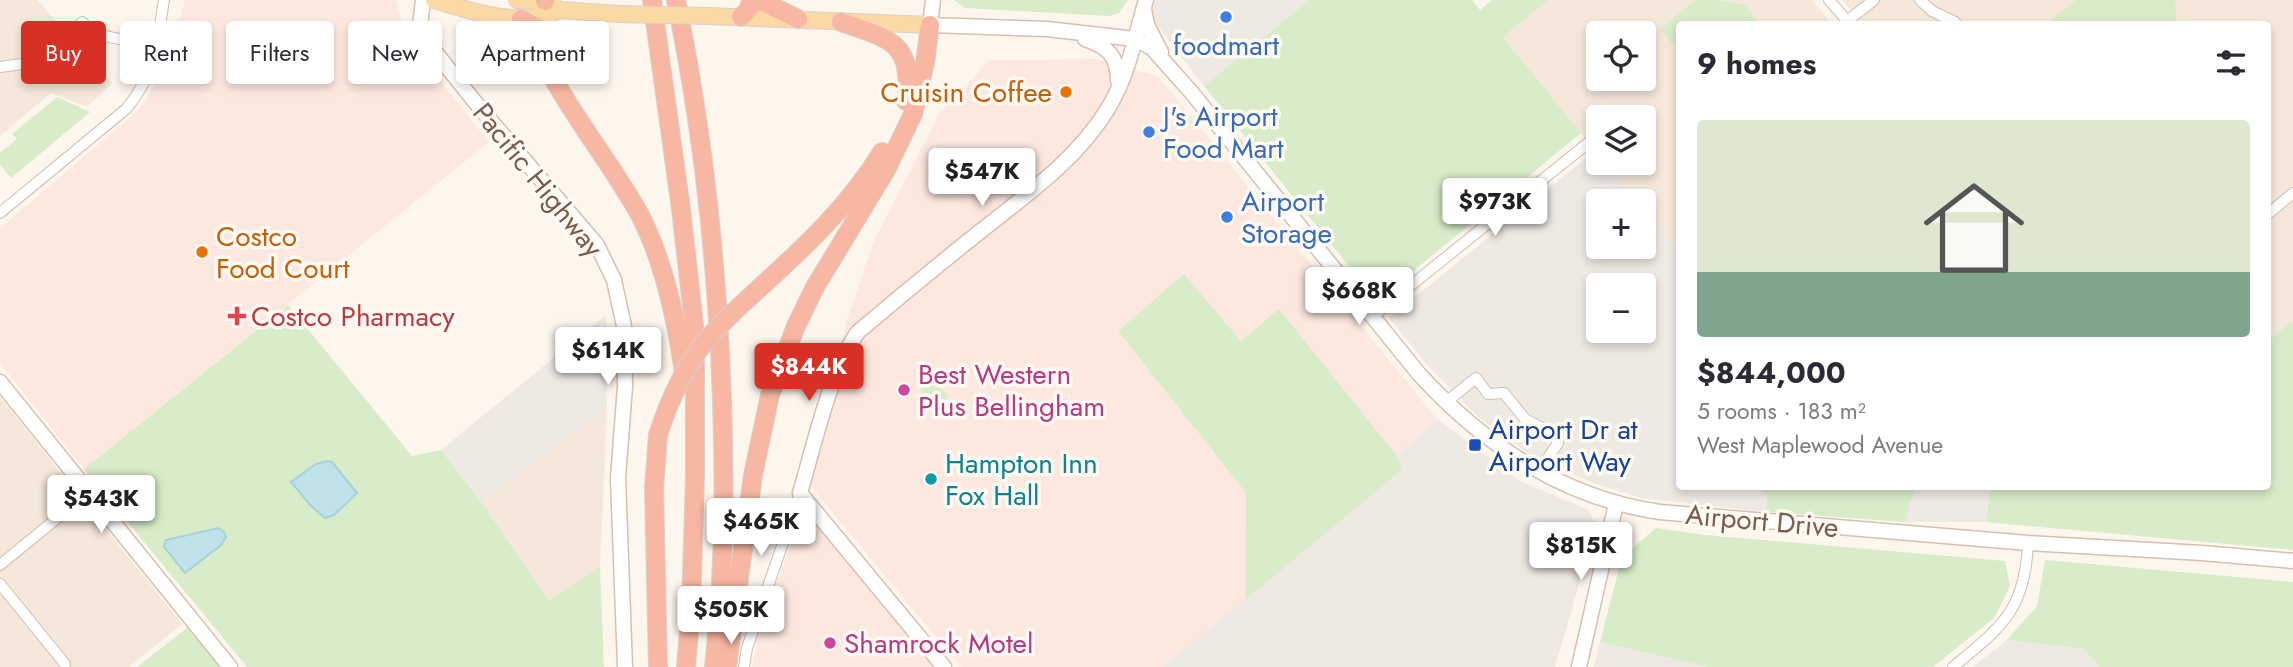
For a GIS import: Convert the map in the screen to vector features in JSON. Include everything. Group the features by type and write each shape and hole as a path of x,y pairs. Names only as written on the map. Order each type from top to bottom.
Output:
{"highway":[{"path":"652,0 695,333 695,475 691,608 686,667"},
{"path":"676,0 692,77 715,270 725,451 720,616 714,667"},
{"path":"741,17 749,9 751,0"},
{"path":"759,0 797,19"},
{"path":"521,19 538,28 553,78 641,217 655,253 679,333 695,475"},
{"path":"841,22 890,41 900,51 908,64 906,101"},
{"path":"658,667 654,489 658,435 667,407 681,378 705,341 812,240 873,168 890,139 906,101 930,25"},
{"path":"727,667 753,475 770,395 796,326 815,288 886,170 913,114 925,63 930,25"}],"main road":[{"path":"434,0 521,19 544,17 550,4"},
{"path":"517,0 619,13 930,25"}],"street":[{"path":"161,21 164,0"},
{"name":"Pacific Highway","path":"424,0 420,26 428,43 597,245 614,279 624,326 625,386 618,478 625,667"},
{"path":"933,0 930,25 1047,29 1135,39"},
{"path":"1829,0 1846,21"},
{"path":"1850,21 1874,0"},
{"path":"1920,0 1932,11 1953,21"},
{"path":"744,667 747,648 800,493 840,364 858,332 1065,162 1105,113 1117,91 1145,2"},
{"path":"1145,2 1147,25 1169,66"},
{"path":"1047,29 1105,47 1117,63 1117,91"},
{"name":"Airport Drive","path":"1135,39 1152,48 1169,66 1446,402 1493,442 1567,485 1616,504 1660,512 2028,543 2293,561"},
{"path":"2,64 21,63"},
{"path":"0,213 126,109 143,84"},
{"path":"1373,316 1586,145"},
{"path":"2271,211 2293,193"},
{"path":"1446,402 1476,378 1488,394 1504,393 1525,419 1555,435 1558,443 1539,471"},
{"path":"0,382 230,667"},
{"path":"0,565 89,492"},
{"path":"800,493 944,667"},
{"path":"1579,667 1616,504"},
{"path":"1953,667 2000,628 2019,600 2027,569 2028,543"},
{"path":"0,584 65,664"}],"shaded area":[{"path":"0,0 37,0 56,21 21,21 21,84 106,84 106,76 112,83 87,107 51,93 0,136"},
{"path":"185,0 396,0 401,21 348,21 348,84 442,83 489,142 84,469 0,363 0,228 132,116 155,84 212,84 212,21 179,21"},
{"path":"1156,0 1309,0 1204,86 1153,20"},
{"path":"1548,0 1695,0 1660,29 1676,48 1676,248 1656,224 1656,189 1627,189 1615,175 1656,175 1656,105 1586,105 1586,139 1503,37"},
{"path":"1719,0 1812,0 1830,21 1758,21 1744,4"},
{"path":"1842,0 2293,0 2293,320 2271,338 2271,21 1860,21"},
{"path":"1095,59 1158,76 1437,419 1397,456 1279,310 1241,341 1184,275 1118,331 1246,493 1245,600 1163,667 961,667 811,486 847,320 874,241 939,114 990,60"},
{"path":"1586,158 1586,175 1615,175 1627,189 1586,189 1586,259 1656,259 1656,224 1676,248 1676,490 1761,490 1767,496 1766,512 1642,498 1596,484 1532,456 1477,416 1428,366 1389,318"},
{"path":"606,315 607,408 482,503 441,450"},
{"path":"0,397 182,624 129,667 0,667"},
{"path":"607,408 600,567 549,601 482,503"},
{"path":"1437,419 1520,481 1589,510 1596,526 1555,667 1163,667 1402,470 1397,456"},
{"path":"1914,490 1991,490 1986,522 1905,522"},
{"path":"811,519 933,667 752,667 758,634 800,520"},
{"path":"2007,640 2084,649 2099,667 1973,667"},
{"path":"1600,642 1707,667 1594,667"}],"green space":[{"path":"954,0 1128,0 1119,13 1110,16 965,8"},
{"path":"1309,0 1472,0 1480,10 1492,0 1548,0 1503,37 1581,133 1377,301 1204,86"},
{"path":"1695,0 1744,4 1758,21 1676,21 1676,48 1660,29"},
{"path":"2076,0 2175,0 2177,21 2050,21"},
{"path":"57,97 90,112 11,178 0,165 0,153 17,139 12,134"},
{"path":"1184,274 1241,341 1279,309 1397,456 1402,470 1245,600 1246,493 1118,331"},
{"path":"288,305 412,456 441,450 482,503 549,601 600,567 604,667 247,667 84,469"},
{"path":"2293,320 2293,550 1986,522 1991,490 2271,490 2271,338"},
{"path":"932,379 947,395 945,405 923,405 920,382"},
{"path":"1761,490 1914,490 1905,522 1766,512 1767,496"},
{"path":"1656,528 1705,535 2005,561 2010,586 1994,618 1933,667 1707,667 1600,642 1622,557"},
{"path":"2045,560 2293,582 2293,667 2099,667 2084,649 2007,640 2037,606"},
{"path":"187,628 221,667 137,667"}],"water":[{"path":"332,462 357,493 334,515 325,518 291,482 316,464"},
{"path":"218,528 226,537 221,545 185,573 164,547 166,540"}],"place":[{"name":"foodmart","path":"1226,17"},
{"name":"Cruisin Coffee","path":"1066,92"},
{"name":"J's Airport Food Mart","path":"1149,132"},
{"name":"Airport Storage","path":"1227,217"},
{"name":"Costco Food Court","path":"202,252"},
{"name":"Costco Pharmacy","path":"237,316"},
{"name":"Best Western Plus Bellingham","path":"904,390"},
{"name":"Airport Dr at Airport Way","path":"1475,445"},
{"name":"Hampton Inn Fox Hall","path":"931,479"},
{"name":"Shamrock Motel","path":"830,643"}]}
